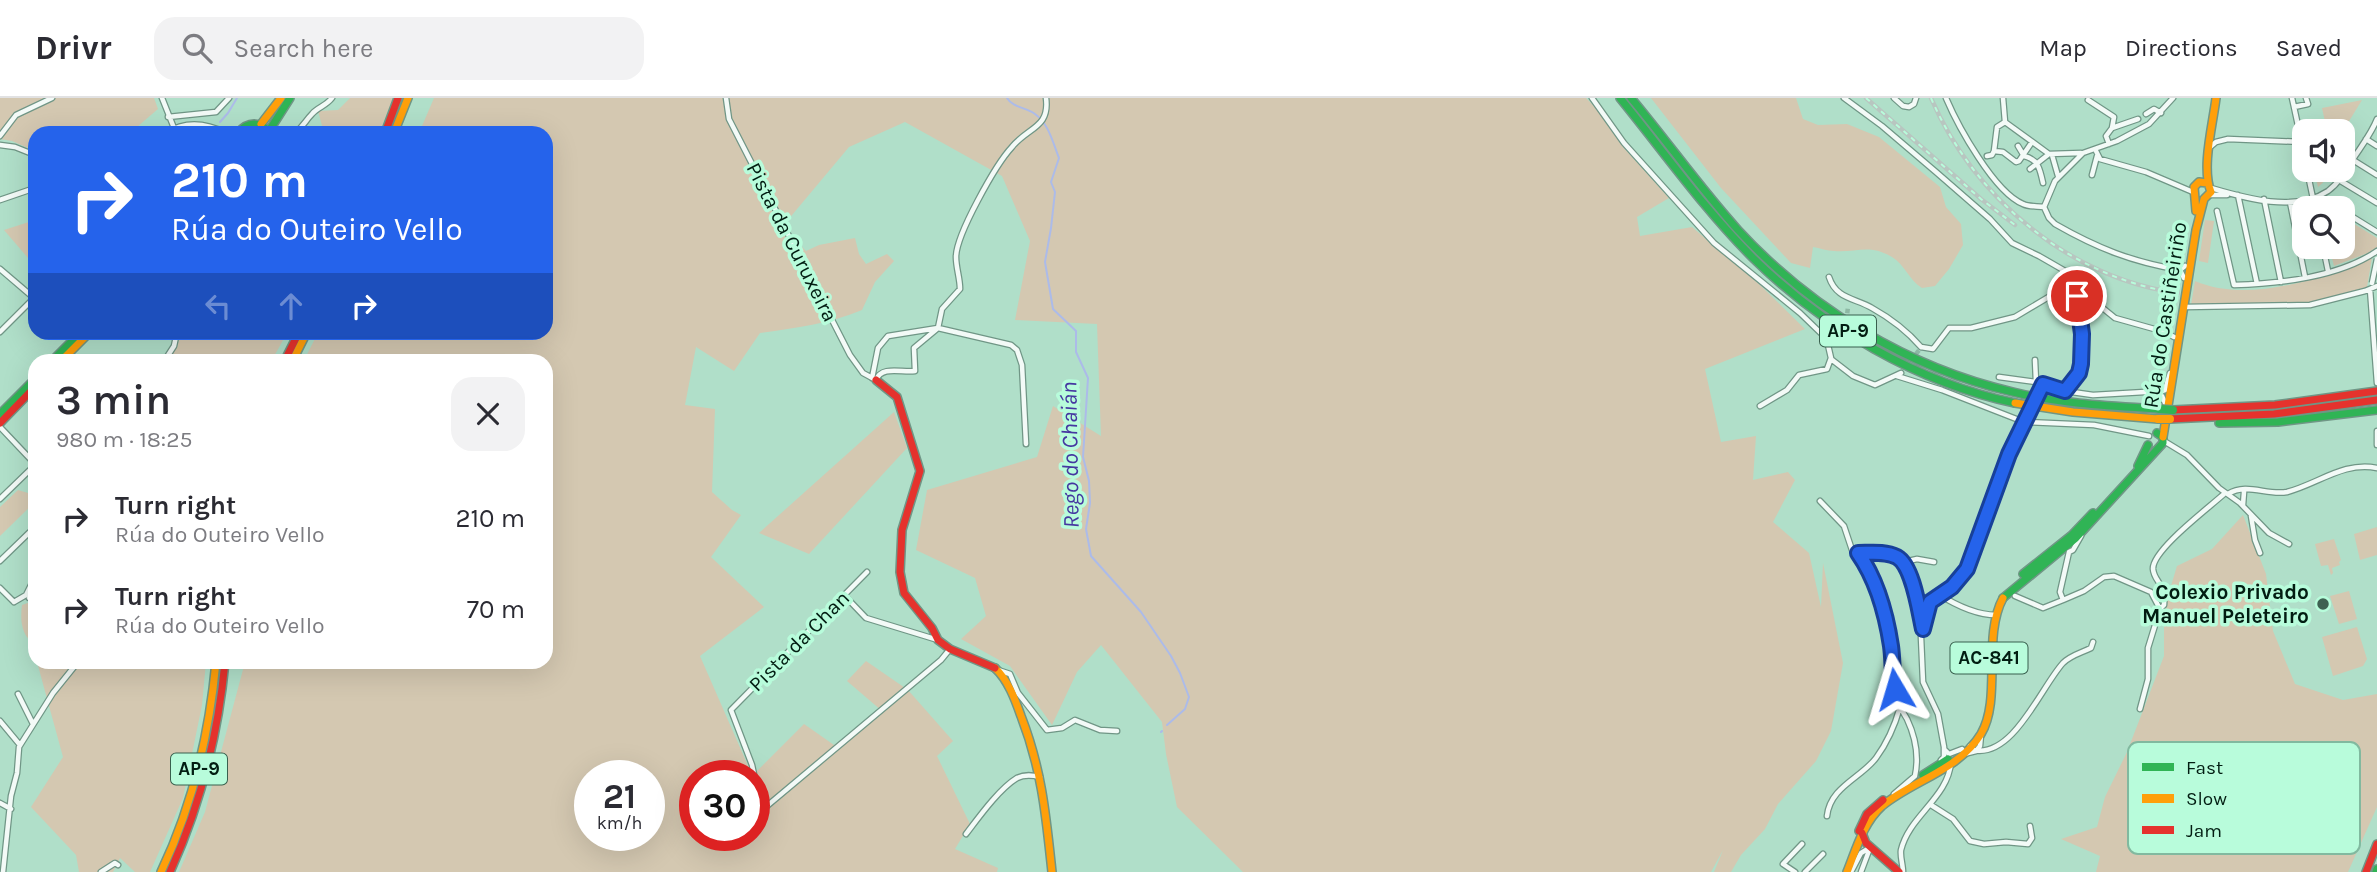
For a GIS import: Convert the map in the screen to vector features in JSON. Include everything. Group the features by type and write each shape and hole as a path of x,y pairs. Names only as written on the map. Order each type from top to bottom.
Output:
{"main road":[{"path":"246,126 251,123 261,124 281,98"},
{"path":"273,126 290,98"},
{"path":"388,126 398,98"},
{"path":"397,126 408,98"},
{"name":"AP-9","path":"1620,98 1753,258 1795,295 1863,340 1915,369 1991,397 2081,414 2158,419 2234,418 2299,412 2377,400"},
{"name":"AP-9","path":"1631,98 1758,250 1826,307 1866,333 1918,360 1994,388 2081,404 2163,404 2173,410 2279,406 2335,399 2377,388"},
{"name":"Rúa do Castiñeiriño","path":"2154,441 2161,424 2197,206 2212,141 2214,98"},
{"name":"Rúa do Castiñeiriño","path":"2154,441 2185,307 2214,98"},
{"path":"59,354 72,340"},
{"path":"68,354 81,340"},
{"path":"874,379 897,397 920,471 902,530 899,552 904,593 932,628 938,640 950,649 983,659 998,670 1019,707 1040,777 1052,872"},
{"path":"0,414 28,386"},
{"path":"0,425 28,395"},
{"path":"2172,419 2239,424 2308,420 2377,410"},
{"name":"AC-841","path":"2050,556 2065,549 2072,542 2139,465 2154,441"},
{"name":"AC-841","path":"1971,747 1983,719 1998,599 2089,521"},
{"name":"AC-841","path":"1847,872 1864,819 1880,802 1971,747 1982,734 1988,714 1994,615"},
{"name":"AP-9","path":"161,872 195,785 213,704 216,669"},
{"name":"AP-9","path":"170,872 192,822 204,782 219,716 224,669"},
{"name":"AC-841","path":"1847,872 1873,816 1944,763"},
{"path":"1880,802 1865,823 1862,836 1901,872"},
{"path":"1871,847 1867,835 1873,816"},
{"path":"2366,872 2377,844"}],"street":[{"path":"0,135 16,115 52,98"},
{"path":"162,98 173,126"},
{"path":"168,117 216,112 229,98"},
{"path":"304,126 313,112 324,107 332,98"},
{"name":"Pista da Curuxeira","path":"726,98 729,119 850,355 863,373 874,379"},
{"path":"874,379 883,371 915,371 914,348 938,328 942,309 960,289 956,255 961,236 994,172 1012,147 1042,121 1048,112 1046,98"},
{"path":"1592,98 1624,143 1714,243 1800,313 1830,342"},
{"path":"1844,98 1937,172 1990,219 2012,243 2072,275 2082,334 2081,364 2079,373 2065,391"},
{"path":"1894,98 1903,106 1909,107 1914,104 1916,98"},
{"path":"1946,98 1965,135 2001,186 2020,203 2044,207"},
{"path":"2003,98 2005,122 2051,155 2058,176"},
{"path":"2030,169 2051,155 2083,153 2109,144 2149,124 2173,98"},
{"path":"2292,98 2297,119"},
{"path":"2294,107 2308,104 2306,98"},
{"path":"2088,100 2114,117 2112,128 2106,136 2109,144"},
{"path":"2146,114 2154,109 2161,113"},
{"path":"2112,128 2138,119"},
{"path":"2355,157 2377,121"},
{"path":"1994,151 1997,127 2005,122"},
{"path":"186,126 204,126"},
{"path":"2212,141 2255,139 2292,141"},
{"path":"2366,139 2377,146"},
{"path":"1987,156 1994,151 2001,151 2016,162 2024,156 2032,142"},
{"path":"0,145 28,152"},
{"path":"2018,146 2024,156 2033,158 2040,167 2043,183"},
{"path":"2092,175 2097,155 2095,149"},
{"path":"2083,153 2058,176 2044,207 2049,218 2101,249 2132,260 2180,270"},
{"path":"2097,155 2109,162 2185,187 2290,202 2305,277"},
{"path":"2355,161 2377,175"},
{"path":"2317,196 2336,182"},
{"path":"2342,182 2377,203"},
{"path":"0,200 28,193"},
{"path":"2238,195 2257,284"},
{"path":"2264,199 2281,282"},
{"path":"2217,211 2234,285 2281,282 2305,277 2328,271 2377,251"},
{"path":"2355,218 2377,232"},
{"path":"2326,259 2328,271"},
{"path":"2185,307 2305,306 2370,289 2374,284 2377,259"},
{"path":"2180,270 2185,266"},
{"path":"0,269 28,292"},
{"path":"2180,270 2184,278"},
{"path":"1829,277 1832,286 1849,300 1875,309 1909,334 1921,348 1933,349 1949,328 1971,328 2015,317 2052,295 2077,296 2094,301 2115,318 2174,337"},
{"path":"2370,289 2377,388"},
{"path":"1848,307 1849,300"},
{"path":"0,332 28,305"},
{"path":"874,379 878,348 886,337 924,328 938,328 1007,343 1017,350 1022,365 1026,444"},
{"path":"2165,332 2175,330"},
{"path":"1830,342 1844,339"},
{"path":"1830,342 1827,349 1830,358 1853,376 1875,385 1899,375 2024,420 2094,425 2172,447 2187,455 2269,533 2289,544"},
{"path":"1760,406 1787,390 1799,375 1827,369 1830,358"},
{"path":"2035,360 2036,382"},
{"path":"2163,404 2170,373"},
{"path":"1999,377 2036,382 2093,396 2165,390"},
{"path":"1923,629 1930,602 1938,594 1952,587 1967,569 2009,454 2043,384"},
{"path":"2157,392 2163,404"},
{"path":"0,425 28,457"},
{"path":"2377,431 2377,445"},
{"path":"2140,709 2149,671 2148,648 2160,609 2164,605 2164,594 2153,572 2155,558 2165,547 2226,494 2236,490 2284,492 2342,470 2361,466 2377,468"},
{"path":"0,499 28,472"},
{"path":"2234,499 2250,489"},
{"path":"2243,506 2244,492"},
{"path":"1820,501 1844,526 1852,550 1858,553 1894,555 1904,562 1916,594 1923,629 1923,682 1938,714 1948,777 1906,838 1900,854 1901,872"},
{"path":"2251,516 2260,553"},
{"path":"0,561 28,534"},
{"path":"2063,600 2060,592 2065,549"},
{"path":"1858,553 1879,595 1891,647 1892,675 1900,707 1915,738 1914,778 1894,794"},
{"path":"1904,562 1924,559 1934,562"},
{"name":"Pista da Chan","path":"750,760 731,710 867,572"},
{"path":"2015,596 2043,608 2084,591 2104,577 2114,576 2151,592 2160,609"},
{"path":"0,588 14,602 28,597"},
{"path":"1938,594 1949,601 1994,615"},
{"path":"844,595 866,618 938,640"},
{"path":"1944,747 1949,754 1971,747 1991,748 2013,734 2064,661 2091,648 2094,642"},
{"path":"770,805 941,660 950,649"},
{"path":"3,872 20,745 53,693 72,669"},
{"path":"998,670 1010,674 1018,693 1047,730 1062,728 1075,720 1100,730 1117,731"},
{"path":"18,694 33,724"},
{"path":"1827,816 1829,805 1849,780 1877,757 1896,723 1900,707"},
{"path":"0,721 20,745"},
{"path":"1916,769 1919,774 1927,772"},
{"path":"966,834 988,806 1016,779 1026,775 1040,777"},
{"path":"0,803 11,809"},
{"path":"1931,805 1948,815 1968,839 1976,843 2028,844 2032,838 2030,826"},
{"path":"1795,872 1783,864 1802,844"},
{"path":"1847,872 1861,853 1871,847"},
{"path":"1861,872 1871,847"},
{"path":"1805,872 1823,854"},
{"path":"101,872 115,863 118,865"},
{"path":"1782,872 1788,868"}],"shaded area":[{"path":"0,98 154,98 158,109 138,126 28,126 28,148 0,139"},
{"path":"350,98 393,98 382,126 322,126 318,111 338,110"},
{"path":"434,98 1586,98 1625,149 1669,198 1637,217 1640,236 1692,227 1759,284 1805,329 1705,369 1721,442 1756,436 1753,480 1788,472 1795,480 1773,522 1809,553 1821,607 1823,563 1843,663 1831,731 1816,761 1778,804 1765,829 1741,855 1731,872 1714,872 1723,850 1711,872 1243,872 1177,807 1162,722 1101,645 1077,672 1052,725 1010,666 961,639 986,616 975,578 916,550 927,490 1037,457 1053,406 1101,436 1097,324 1015,320 1030,241 1002,176 905,122 849,147 782,227 806,251 819,245 855,238 859,254 866,264 887,254 894,261 875,282 862,310 824,322 760,333 734,371 696,347 685,405 715,409 712,492 741,515 711,557 764,607 700,656 745,760 679,760 679,851 770,851 768,760 804,724 834,745 882,711 847,681 866,661 908,690 953,741 937,756 970,824 955,849 998,868 997,872 179,872 205,812 243,669 553,669 553,354 307,354 314,340 553,340 553,126 422,126"},
{"path":"1651,98 1796,98 1803,119 1818,125 1847,124 1879,137 1940,187 1946,207 1961,224 1963,245 1935,286 1922,288 1896,260 1876,250 1831,251 1813,247 1810,268 1791,263 1721,188"},
{"path":"2362,100 2350,119 2324,119 2322,108"},
{"path":"2205,220 2214,221 2208,263 2199,261"},
{"path":"28,222 28,258 4,230"},
{"path":"2355,224 2377,238 2377,247 2355,258"},
{"path":"2372,258 2367,287 2306,304 2191,305 2195,281 2238,290 2285,286"},
{"path":"2332,259 2352,259 2334,266"},
{"path":"179,340 283,340 275,354 172,354"},
{"path":"894,412 907,448 809,554 759,533"},
{"path":"18,490 28,493 28,509 0,536 0,507"},
{"path":"2243,515 2266,574 2273,631 2295,684 2343,700 2377,694 2377,807 2360,845 2360,742 2131,742 2164,656 2164,609 2177,566 2212,549"},
{"path":"2377,527 2377,555 2360,560 2354,534"},
{"path":"2334,539 2341,560 2340,565 2332,568 2331,575 2328,565 2321,566 2315,544"},
{"path":"2349,591 2357,619 2339,624 2330,596"},
{"path":"28,603 28,638 22,627 22,605"},
{"path":"2357,627 2367,659 2363,666 2333,676 2322,637"},
{"path":"39,669 205,669 202,705 183,798 150,872 135,872 120,858 113,872 79,872 76,855 31,807 63,757"},
{"path":"2128,749 2128,854 2356,854 2348,872 2096,872 2100,856 2061,839 2097,827 2105,797"}],"waterway":[{"path":"220,122 237,98"},
{"name":"Rego do Chaián","path":"1007,98 1040,118 1050,134 1059,158 1051,182 1055,192 1045,262 1053,309 1076,331 1076,352 1088,378 1083,457 1089,481 1090,503 1086,529 1091,556 1141,612 1180,673 1189,697 1185,709 1167,725"}],"tunnel":[{"path":"1844,339 1848,307"},
{"path":"1912,359 1920,349"}],"railway":[{"path":"1866,98 1981,199 2015,225"},
{"path":"1931,98 1949,134 1972,168 1999,199 2030,227 2063,251 2099,270 2138,284 2178,293"}],"traffic: fast":[{"path":"272,126 290,98"},
{"path":"1620,98 1735,239 1780,283 1810,307 1841,329 1908,367 1943,382 2015,403"},
{"path":"1631,98 1724,214 1766,259 1829,310 1863,332 1936,368 2013,392 2068,402 2160,409"},
{"path":"246,126 262,126"},
{"path":"59,354 73,340"},
{"path":"0,414 28,386"},
{"path":"2160,409 2173,410"},
{"path":"2219,423 2278,422 2377,410"},
{"path":"2003,598 2076,538 2163,443 2163,437 2157,433"},
{"path":"2138,466 2148,445"},
{"path":"2023,574 2072,535 2093,513"},
{"path":"1923,775 1948,759"}],"traffic: slow":[{"path":"261,124 281,98"},
{"path":"397,126 408,98"},
{"path":"2163,437 2196,230 2204,199 2211,192 2207,159 2216,98"},
{"path":"2196,211 2194,187 2199,182 2207,183"},
{"path":"68,354 82,340"},
{"path":"296,354 303,340"},
{"path":"2015,403 2073,412 2158,419"},
{"path":"2158,419 2170,419"},
{"path":"1847,872 1865,829 1875,813 1894,797 1948,766 1972,746 1981,734 1990,703 1994,631 2003,598"},
{"path":"995,668 1014,697 1034,755 1045,812 1052,872"},
{"path":"161,872 182,821 198,770 215,669"}],"traffic: jam":[{"path":"388,126 398,98"},
{"path":"288,354 295,340"},
{"path":"876,380 897,397 920,471 902,530 900,572 904,593 932,628 938,640 950,649 995,668"},
{"path":"2173,410 2275,405 2377,391"},
{"path":"0,423 28,394"},
{"path":"2170,419 2274,414 2377,400"},
{"path":"170,872 191,821 213,743 224,669"},
{"path":"1859,831 1867,814 1883,800"},
{"path":"1862,833 1866,843 1899,872"},
{"path":"2366,872 2377,844"}],"place":[{"name":"Colexio Privado Manuel Peleteiro","path":"2323,604"}],"route":[{"path":"1895,689 1891,647 1879,595 1858,553 1884,553 1894,555 1904,562 1916,594 1923,629 1930,602 1938,594 1952,587 1967,569 2009,454 2043,384 2065,391 2079,373 2082,334 2077,296"}]}
